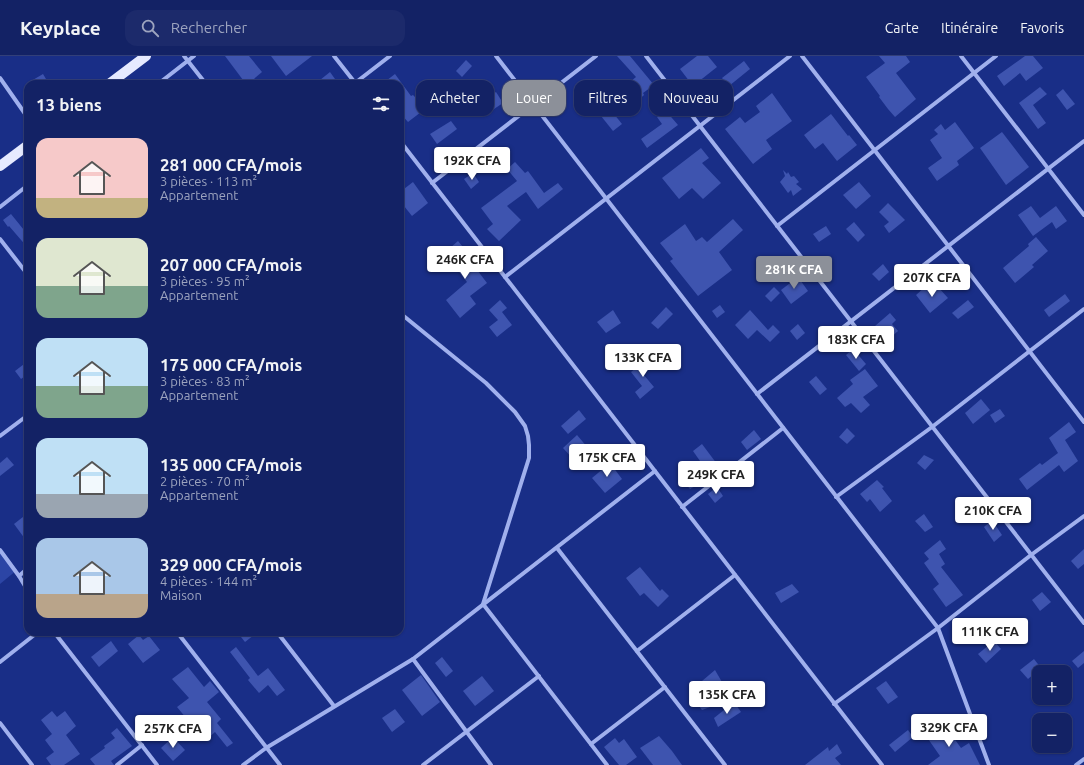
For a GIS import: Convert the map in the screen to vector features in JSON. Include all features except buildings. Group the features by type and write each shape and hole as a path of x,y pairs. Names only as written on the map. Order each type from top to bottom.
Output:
{"main road":[{"path":"114,80 146,56"},
{"path":"0,166 24,148"}],"street":[{"path":"184,56 203,80"},
{"path":"163,80 194,56"},
{"path":"334,56 353,80"},
{"path":"359,80 390,56"},
{"path":"496,56 514,80"},
{"path":"564,80 596,56"},
{"path":"646,56 1084,623"},
{"path":"505,277 790,56"},
{"path":"802,56 1084,422"},
{"path":"961,56 1084,215"},
{"path":"777,226 996,56"},
{"path":"0,78 24,112"},
{"path":"432,183 518,116"},
{"path":"542,116 938,628 989,765"},
{"path":"757,394 1084,141"},
{"path":"404,146 882,765"},
{"path":"0,207 24,188"},
{"path":"0,238 24,270"},
{"path":"836,497 932,427 1084,310"},
{"path":"404,316 486,383 515,412 524,426 528,436 530,445 529,458 483,604"},
{"path":"0,436 24,417"},
{"path":"682,507 783,428"},
{"path":"243,765 266,748 413,659 655,471"},
{"path":"834,704 938,628 1031,555 1084,516"},
{"path":"557,548 723,763 718,765"},
{"path":"0,550 24,584"},
{"path":"19,576 24,572"},
{"path":"637,651 735,575"},
{"path":"483,604 608,765"},
{"path":"0,662 33,636"},
{"path":"57,636 157,765"},
{"path":"180,636 280,765"},
{"path":"280,636 334,706"},
{"path":"413,659 491,765"},
{"path":"423,765 539,676"},
{"path":"591,744 665,688"},
{"path":"0,723 32,765"},
{"path":"117,765 142,745"},
{"path":"1076,765 1084,759"}],"shaded area":[{"path":"0,548 17,570 0,584"}]}
